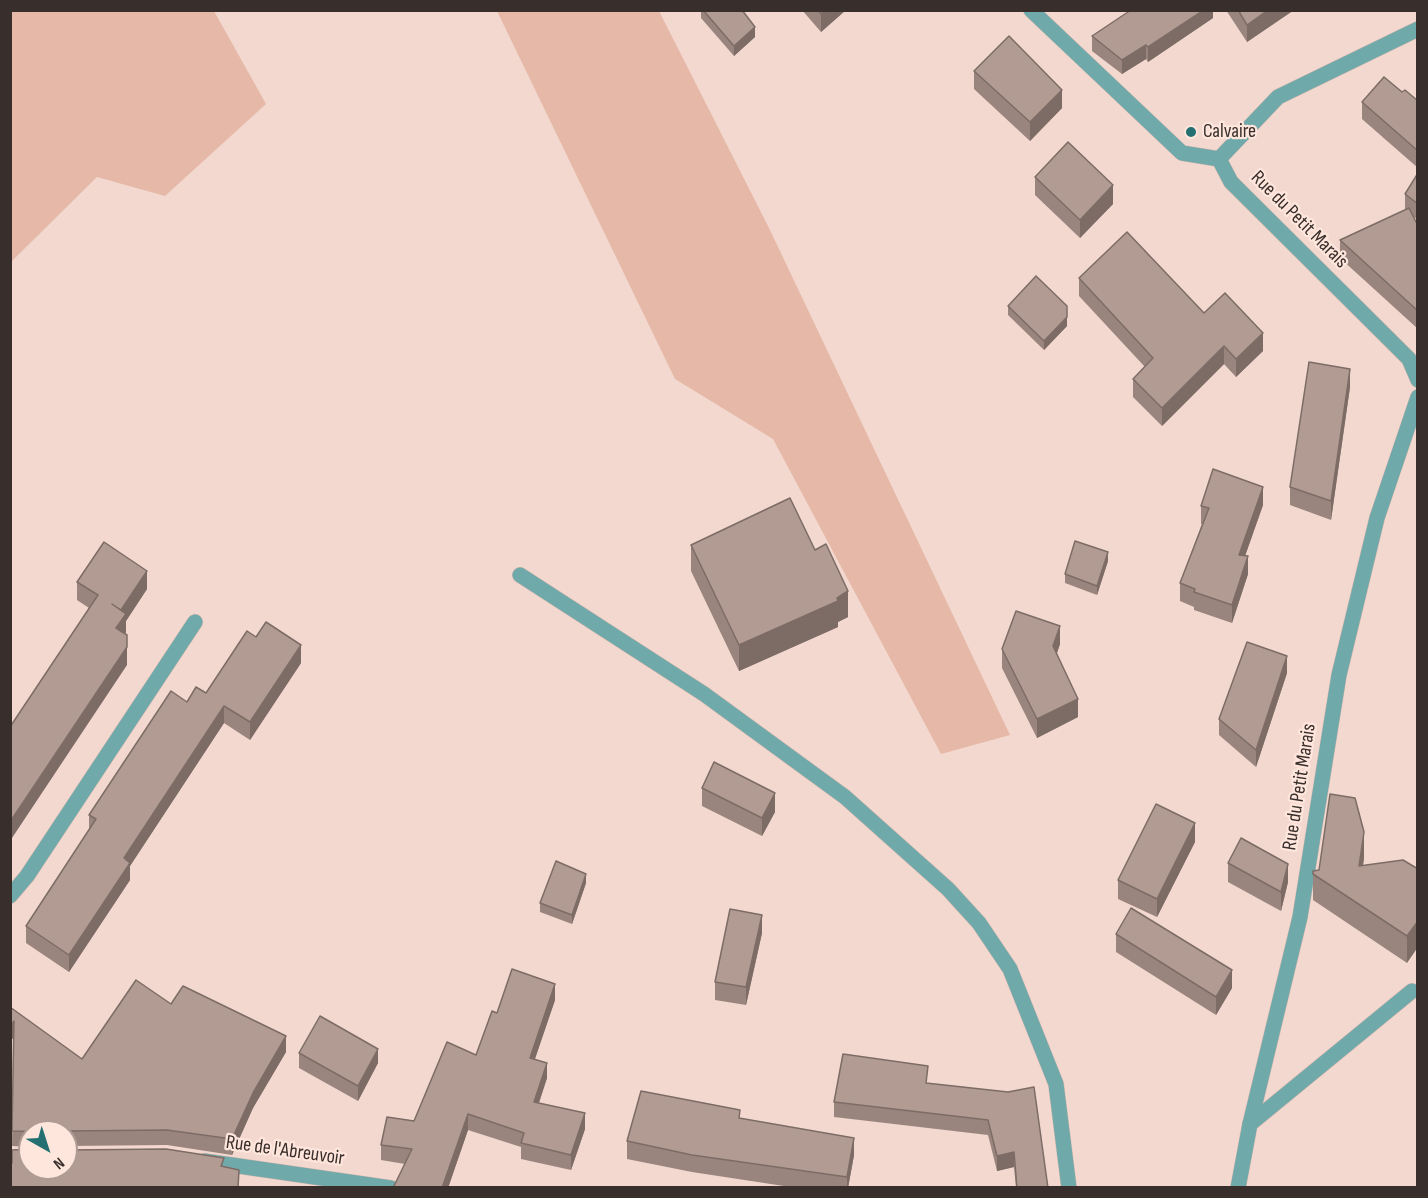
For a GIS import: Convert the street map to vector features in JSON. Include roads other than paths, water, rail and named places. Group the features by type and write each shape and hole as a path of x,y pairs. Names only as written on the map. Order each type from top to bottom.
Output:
{"street":[{"path":"1031,10 1182,153 1219,159 1278,97 1418,29"},
{"name":"Rue du Petit Marais","path":"1219,159 1231,182 1408,359 1418,380"},
{"name":"Rue du Petit Marais","path":"1238,1188 1250,1124 1300,917 1339,675 1377,518 1418,397"},
{"path":"520,575 704,694 845,797 948,889 979,923 1010,969 1056,1084 1069,1188"},
{"path":"10,896 27,876 195,622"},
{"path":"1250,1124 1412,991"},
{"name":"Rue de l'Abreuvoir","path":"190,1159 391,1188"}],"place":[{"name":"Calvaire","path":"1191,132"}]}
